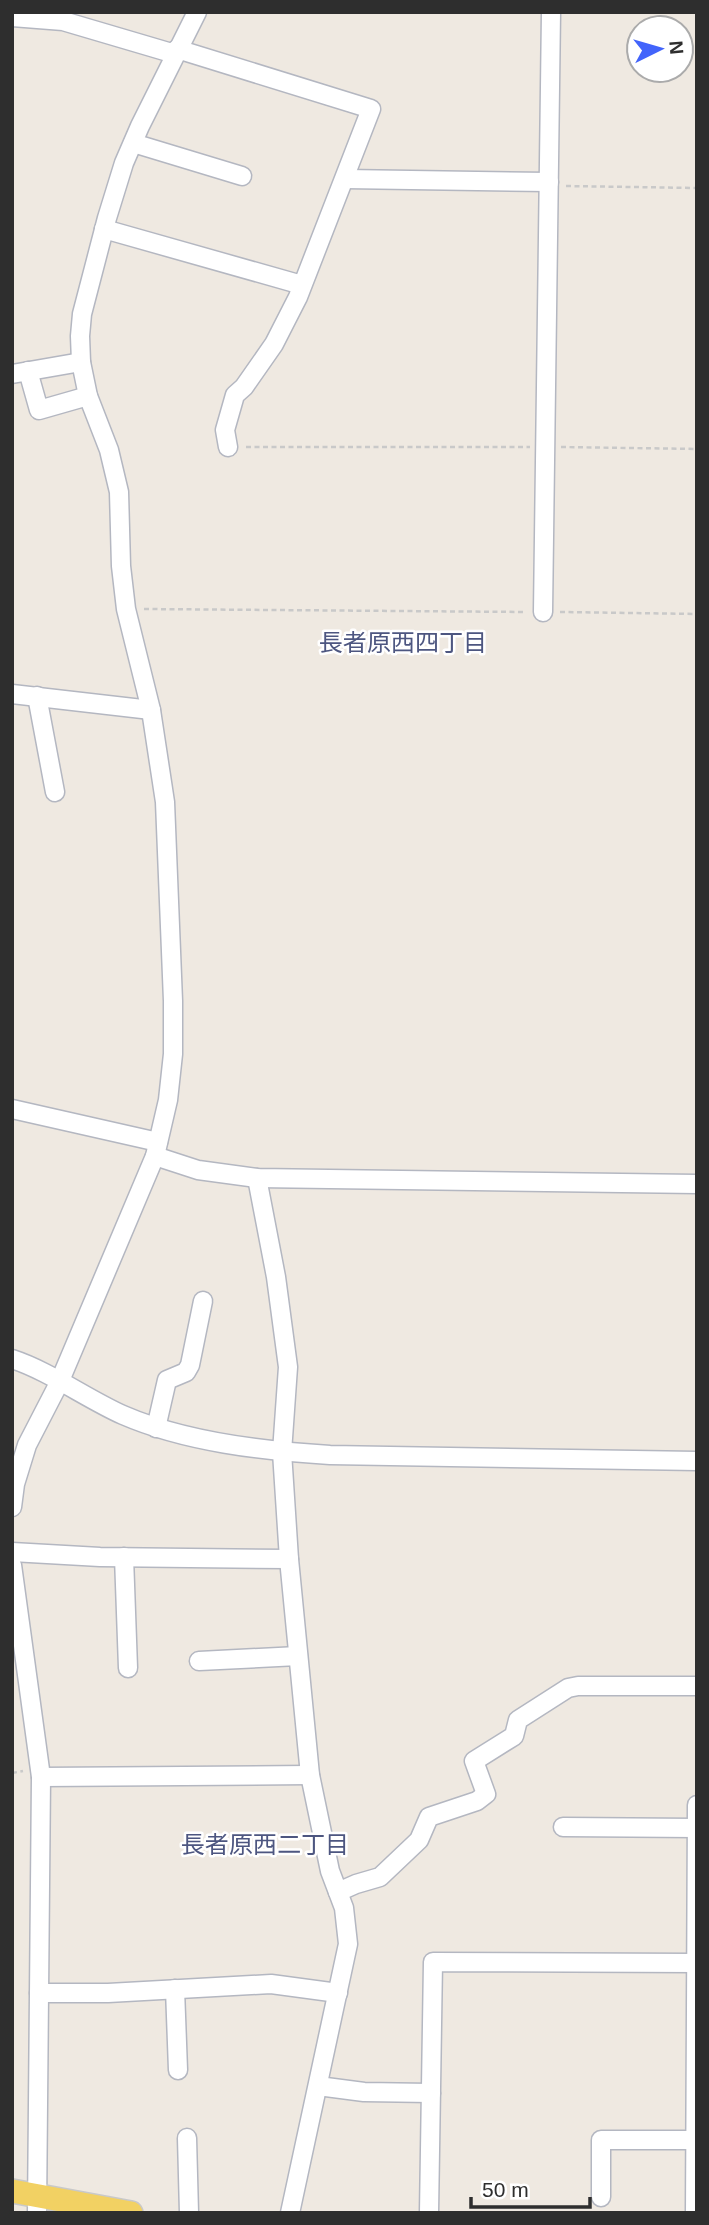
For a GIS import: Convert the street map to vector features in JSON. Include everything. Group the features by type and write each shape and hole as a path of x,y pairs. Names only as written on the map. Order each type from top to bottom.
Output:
{"main road":[{"path":"12,2191 37,2204 131,2213"}],"street":[{"path":"12,1507 15,1484 27,1445 59,1383 156,1149 168,1100 173,1054 173,1001 165,802 151,709 126,609 121,566 119,492 109,450 88,396 81,362 82,314 104,229 133,143 197,12"},
{"path":"543,612 551,12"},
{"path":"12,17 63,21 371,109 302,285 274,344 244,387 235,395 225,430 228,447"},
{"path":"133,143 242,176"},
{"path":"345,179 549,183"},
{"path":"104,229 302,285"},
{"path":"81,362 20,373 39,410 88,396"},
{"path":"12,694 151,709"},
{"path":"37,696 55,792"},
{"path":"12,1109 156,1149 198,1170 257,1178 697,1184"},
{"path":"257,1178 276,1278 288,1367 282,1452 289,1559 310,1775 330,1871 344,1908 348,1944 290,2213"},
{"path":"156,1428 167,1380 186,1372 190,1365 203,1301"},
{"path":"12,1359 120,1414 156,1428 282,1452 697,1461"},
{"path":"12,1552 124,1557 289,1559"},
{"path":"124,1557 128,1668"},
{"path":"12,1565 41,1777 37,2204"},
{"path":"199,1661 298,1656"},
{"path":"338,1892 380,1877 419,1840 429,1817 477,1801 486,1794 474,1761 514,1736 518,1720 568,1688 697,1686"},
{"path":"41,1777 310,1775"},
{"path":"695,2213 697,1805"},
{"path":"563,1827 696,1828"},
{"path":"429,2213 433,1962 696,1963"},
{"path":"39,1993 271,1984 338,1993"},
{"path":"175,1989 178,2070"},
{"path":"318,2086 364,2092 431,2092"},
{"path":"187,2138 189,2213"},
{"path":"601,2197 601,2140 695,2140"}],"path":[{"path":"549,183 697,188"},
{"path":"228,447 697,449"},
{"path":"126,609 697,614"}],"district":[{"name":"長者原西四丁目","path":"403,643"},
{"name":"長者原西二丁目","path":"265,1845"}]}
